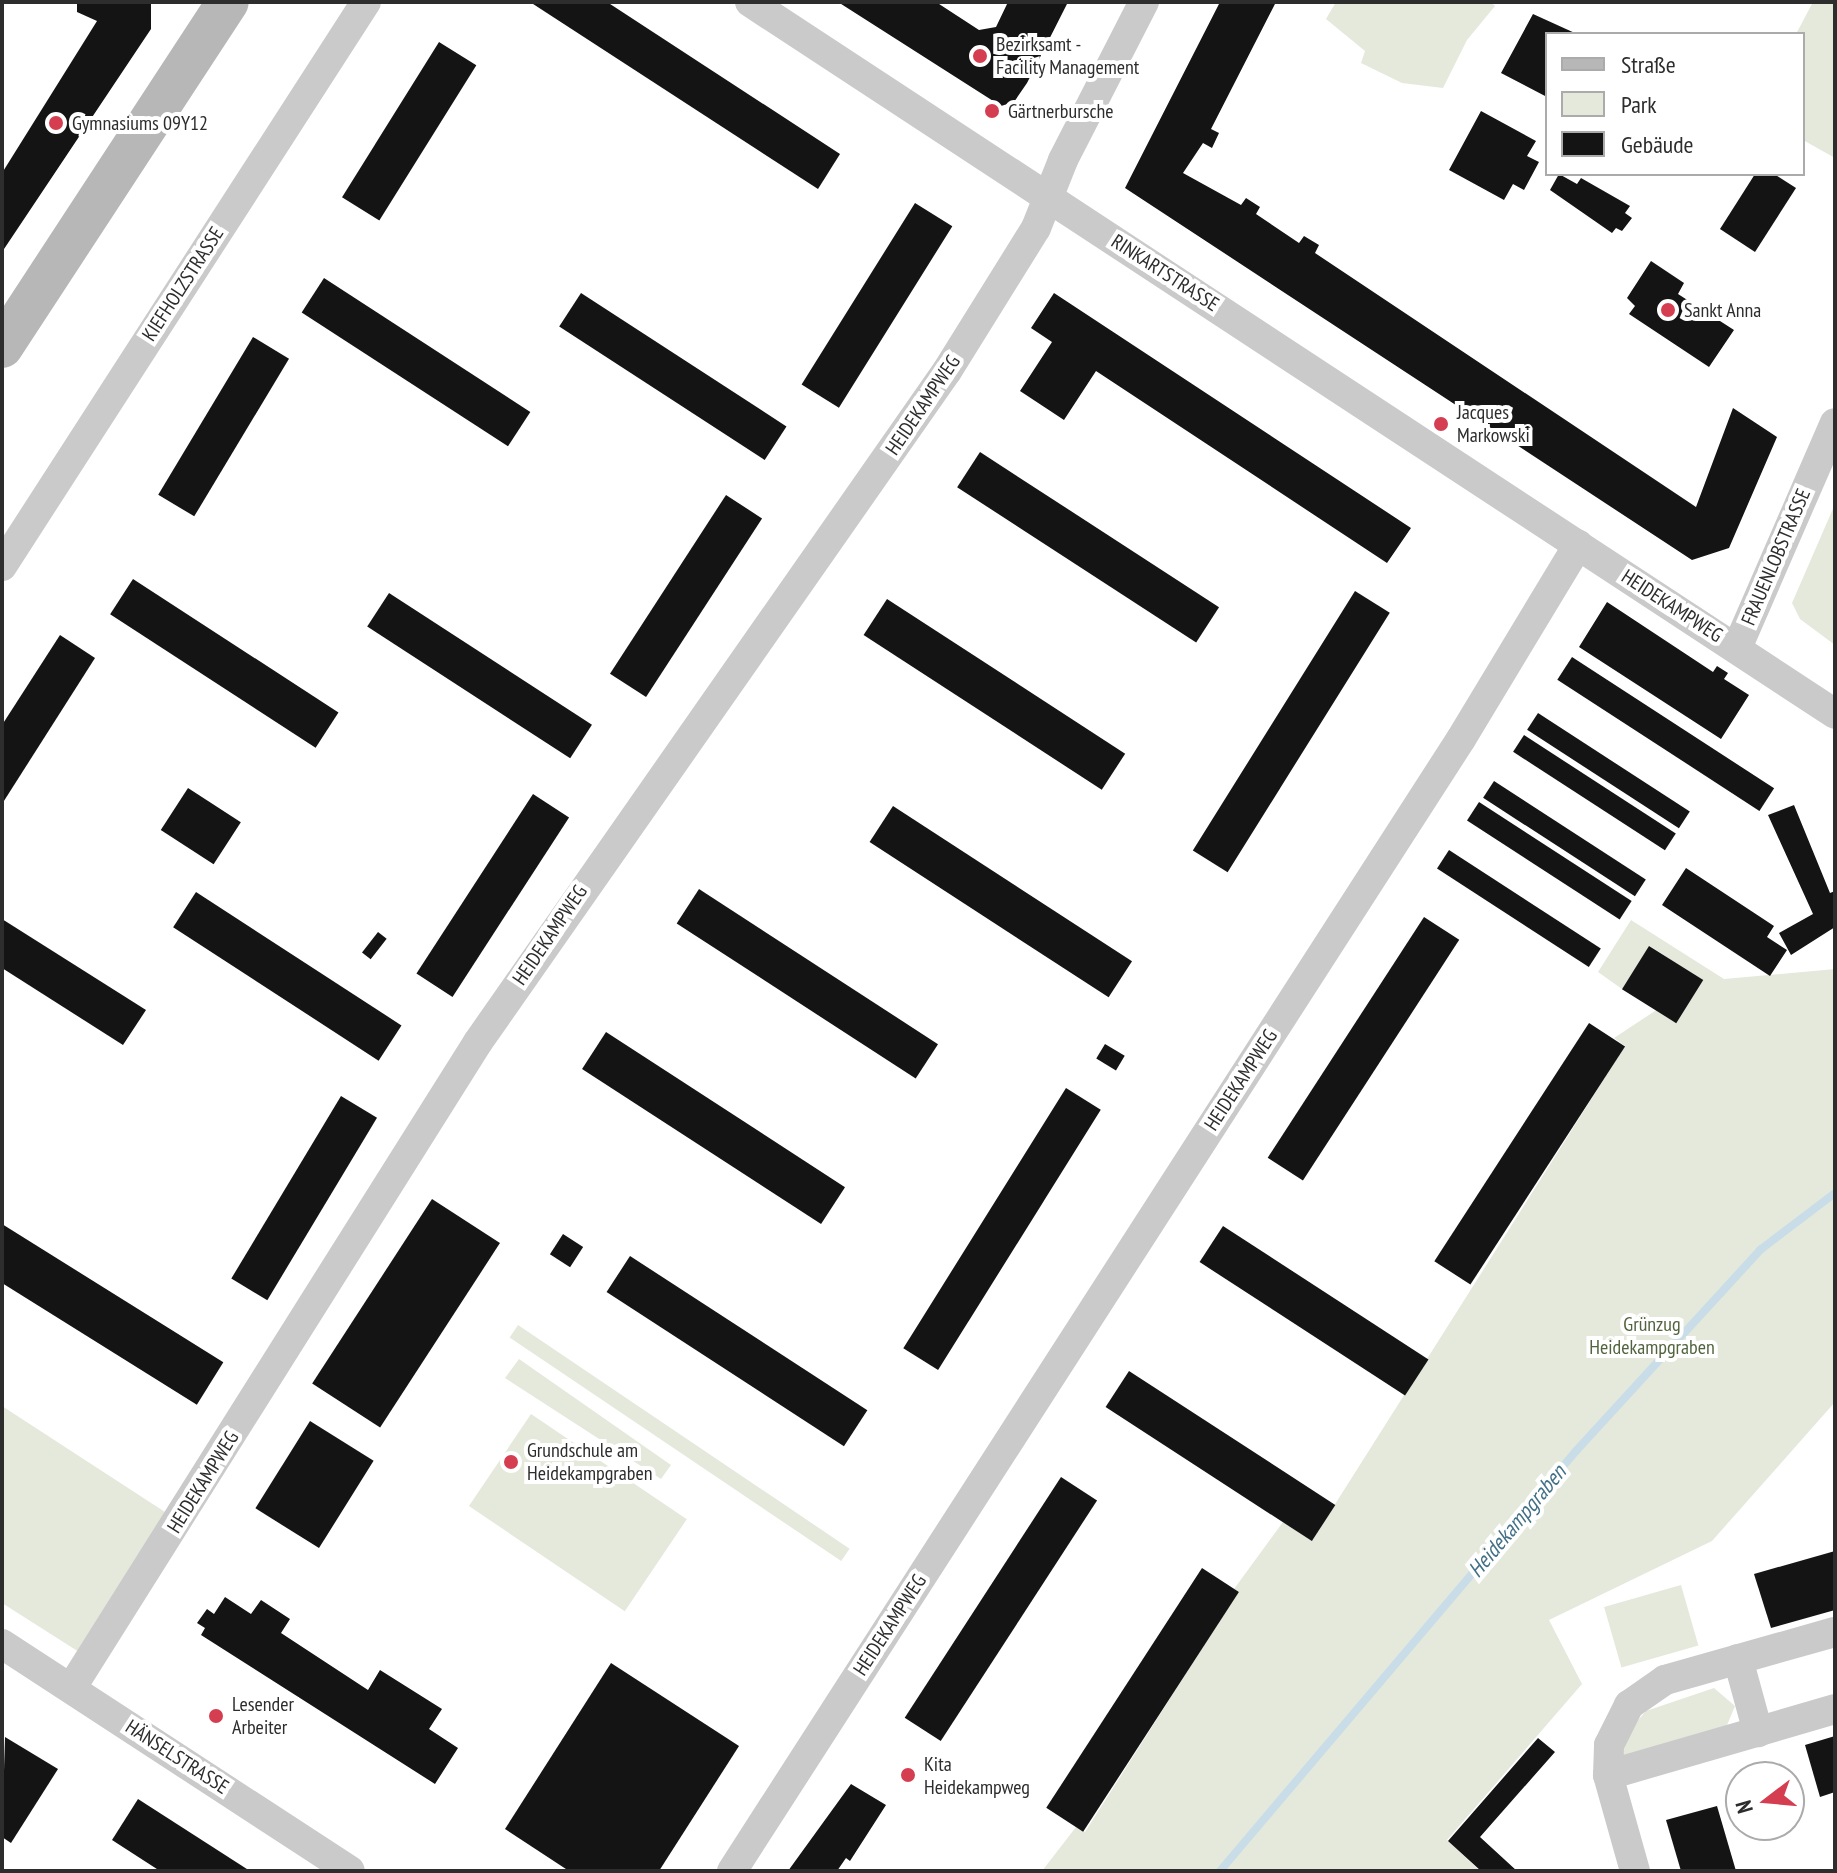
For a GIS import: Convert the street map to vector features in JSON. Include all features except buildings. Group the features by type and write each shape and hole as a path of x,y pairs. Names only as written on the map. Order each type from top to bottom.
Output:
{"street":[{"name":"KIEFHOLZSTRASSE","path":"2,566 366,2"},
{"name":"RINKARTSTRASSE","path":"750,2 1578,545"},
{"name":"HEIDEKAMPWEG","path":"72,1687 478,1042 947,371 1036,228 1144,2"},
{"path":"2,347 225,3"},
{"name":"FRAUENLOBSTRASSE","path":"1737,648 1835,423"},
{"name":"HEIDEKAMPWEG","path":"732,1871 1461,739 1578,545 1835,714"},
{"path":"1635,1871 1608,1775 1609,1745 1629,1705 1665,1680 1835,1632"},
{"name":"HÄNSELSTRASSE","path":"2,1644 350,1871"},
{"path":"1738,1659 1758,1732"},
{"path":"1608,1775 1835,1709"}],"green space":[{"path":"1336,2 1491,2 1495,6 1467,40 1443,88 1402,83 1361,63 1365,51 1326,19"},
{"path":"1813,2 1835,2 1835,158 1805,141 1805,32 1797,32"},
{"path":"1835,504 1835,645 1800,619 1792,603"},
{"name":"Grünzug Heidekampgraben","path":"1631,920 1724,979 1835,969 1835,1402 1712,1541 1549,1620 1582,1684 1447,1840 1480,1871 1042,1871 1076,1827 1085,1832 1238,1592 1234,1589 1283,1522 1313,1539 1625,1046 1614,1038 1702,980 1650,946 1622,989 1598,972"},
{"path":"518,1325 850,1549 841,1561 510,1337"},
{"path":"519,1359 671,1465 661,1479 505,1378"},
{"path":"2,1406 165,1512 79,1652 2,1603"},
{"path":"531,1414 687,1519 625,1611 469,1506"},
{"path":"1681,1585 1698,1646 1621,1668 1604,1607"},
{"path":"1714,1688 1735,1706 1725,1730 1622,1760 1625,1735 1646,1711"}],"waterway":[{"name":"Heidekampgraben","path":"1220,1871 1576,1451 1760,1250 1835,1193"}],"place":[{"name":"Bezirksamt - Facility Management","path":"980,56"},
{"name":"Gärtnerbursche","path":"992,111"},
{"name":"Gymnasiums 09Y12","path":"56,123"},
{"name":"Sankt Anna","path":"1668,310"},
{"name":"Jacques Markowski","path":"1441,424"},
{"name":"Grundschule am Heidekampgraben","path":"511,1462"},
{"name":"Lesender Arbeiter","path":"216,1716"},
{"name":"Kita Heidekampweg","path":"908,1775"}]}
